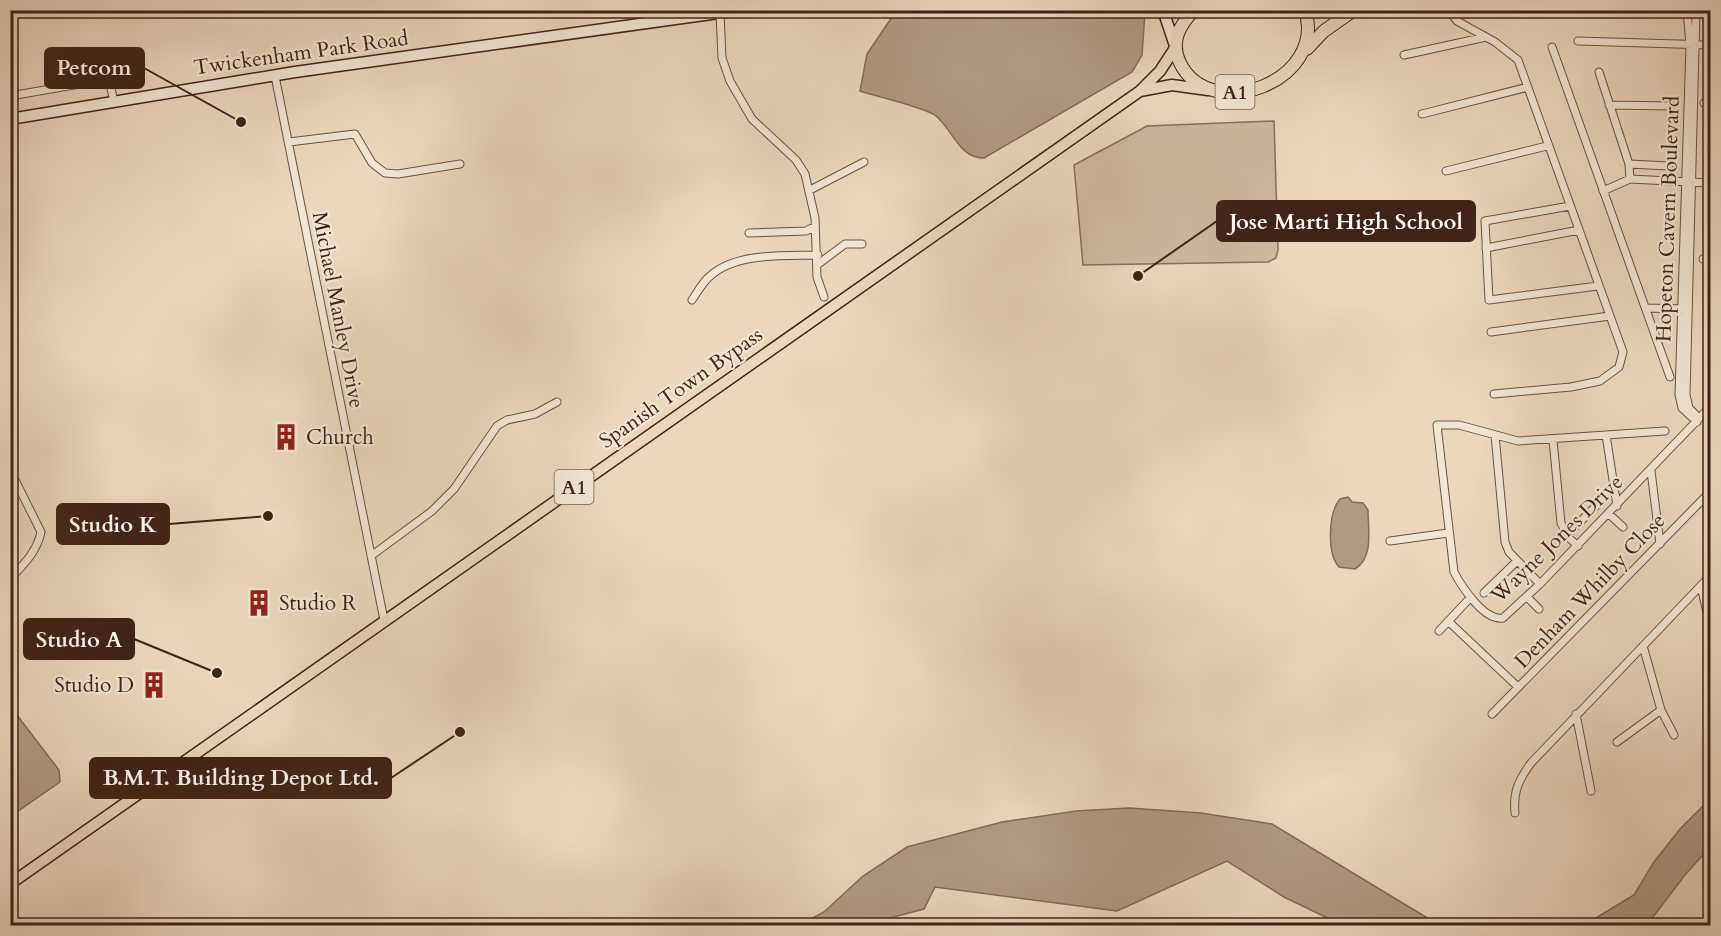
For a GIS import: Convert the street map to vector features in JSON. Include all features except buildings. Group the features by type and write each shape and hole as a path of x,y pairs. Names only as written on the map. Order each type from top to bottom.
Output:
{"highway":[{"name":"A1","path":"1194,10 1182,25 1174,45 1188,75 1211,91 1238,92 1264,85 1292,66 1324,31 1354,10"},
{"path":"1305,10 1309,36 1305,51"}],"main road":[{"name":"Twickenham Park Road","path":"10,119 274,76 740,10"},
{"path":"1163,10 1174,45"},
{"name":"Spanish Town Bypass","path":"10,885 384,620 1140,91 1160,71 1174,45"},
{"name":"Spanish Town Bypass","path":"1140,91 1172,85 1211,91"}],"street":[{"path":"1449,10 1457,21 1486,37 1518,60 1547,146 1623,352 1619,367 1600,381 1571,387 1494,394"},
{"name":"Hopeton Cavern Boulevard","path":"1687,10 1694,45"},
{"name":"Hopeton Cavern Boulevard","path":"1696,10 1680,400 1682,408 1698,421"},
{"path":"720,13 722,58 730,81 752,119 796,160 805,174 818,238 817,277 824,297"},
{"path":"1404,55 1486,37"},
{"path":"1578,41 1710,45"},
{"path":"1552,47 1670,376"},
{"path":"1599,72 1629,164 1630,179"},
{"name":"Michael Manley Drive","path":"274,76 384,620"},
{"path":"10,96 109,79 114,102"},
{"path":"1422,114 1528,87"},
{"path":"1609,105 1671,106"},
{"path":"289,142 355,134 372,163 391,174 460,164"},
{"path":"1446,171 1547,146"},
{"path":"810,190 864,162"},
{"path":"1629,164 1669,166"},
{"path":"1603,191 1630,179 1710,183"},
{"path":"1570,206 1485,221 1488,297 1492,301 1598,286"},
{"path":"749,233 806,231 814,227"},
{"path":"1486,248 1579,230"},
{"path":"817,265 845,244 862,244"},
{"path":"692,300 708,278 722,268 759,258 818,255"},
{"path":"1646,308 1685,309"},
{"path":"1491,332 1610,316"},
{"path":"371,556 432,511 454,489 497,426 507,420 535,414 557,402"},
{"name":"Wayne Jones Drive","path":"1495,435 1459,425 1437,425 1454,572 1465,593 1500,619 1527,597 1578,546 1710,407"},
{"path":"1540,584 1517,561 1505,542 1495,435 1518,441 1665,431"},
{"path":"1606,435 1617,506"},
{"path":"1553,440 1561,523 1567,535 1578,546"},
{"path":"10,470 41,532 39,543 32,554 10,579"},
{"path":"1651,471 1659,544"},
{"name":"Denham Whilby Close","path":"1492,714 1710,492"},
{"path":"1567,535 1598,504"},
{"path":"1609,514 1623,527"},
{"path":"1390,541 1448,533"},
{"path":"1484,593 1517,561"},
{"path":"1515,813 1513,796 1523,774 1576,714 1710,576"},
{"path":"1701,586 1710,626"},
{"path":"1527,597 1539,609"},
{"path":"1439,631 1470,598"},
{"path":"1448,621 1518,687"},
{"path":"1643,646 1661,710 1674,735"},
{"path":"1617,742 1661,710"},
{"path":"1576,714 1590,791"}],"shaded area":[{"path":"896,11 1145,11 1142,55 1132,72 984,158 975,157 962,148 942,122 931,113 860,91 867,54"},
{"path":"1274,121 1278,250 1276,258 1268,262 1083,265 1074,165 1147,126"},
{"path":"1348,497 1352,502 1363,503 1368,510 1369,542 1365,558 1355,569 1339,567 1332,553 1330,533 1336,505 1340,499"},
{"path":"10,706 59,770 60,782 11,816"},
{"path":"1710,799 1710,847 1685,875 1647,925 1532,925 1591,921 1634,895 1654,862 1680,829"},
{"path":"1129,808 1201,813 1272,824 1429,919 1454,925 1342,925 1284,897 1227,861 1117,911 935,887 924,909 863,925 800,925 824,912 863,876 907,847 1002,822 1076,811"}],"place":[{"name":"Petcom","path":"241,122"},
{"name":"Jose Marti High School","path":"1138,276"},
{"name":"Church","path":"286,437"},
{"name":"Studio K","path":"268,516"},
{"name":"Studio R","path":"259,603"},
{"name":"Studio A","path":"217,673"},
{"name":"Studio D","path":"154,685"},
{"name":"B.M.T. Building Depot Ltd.","path":"460,732"}]}
